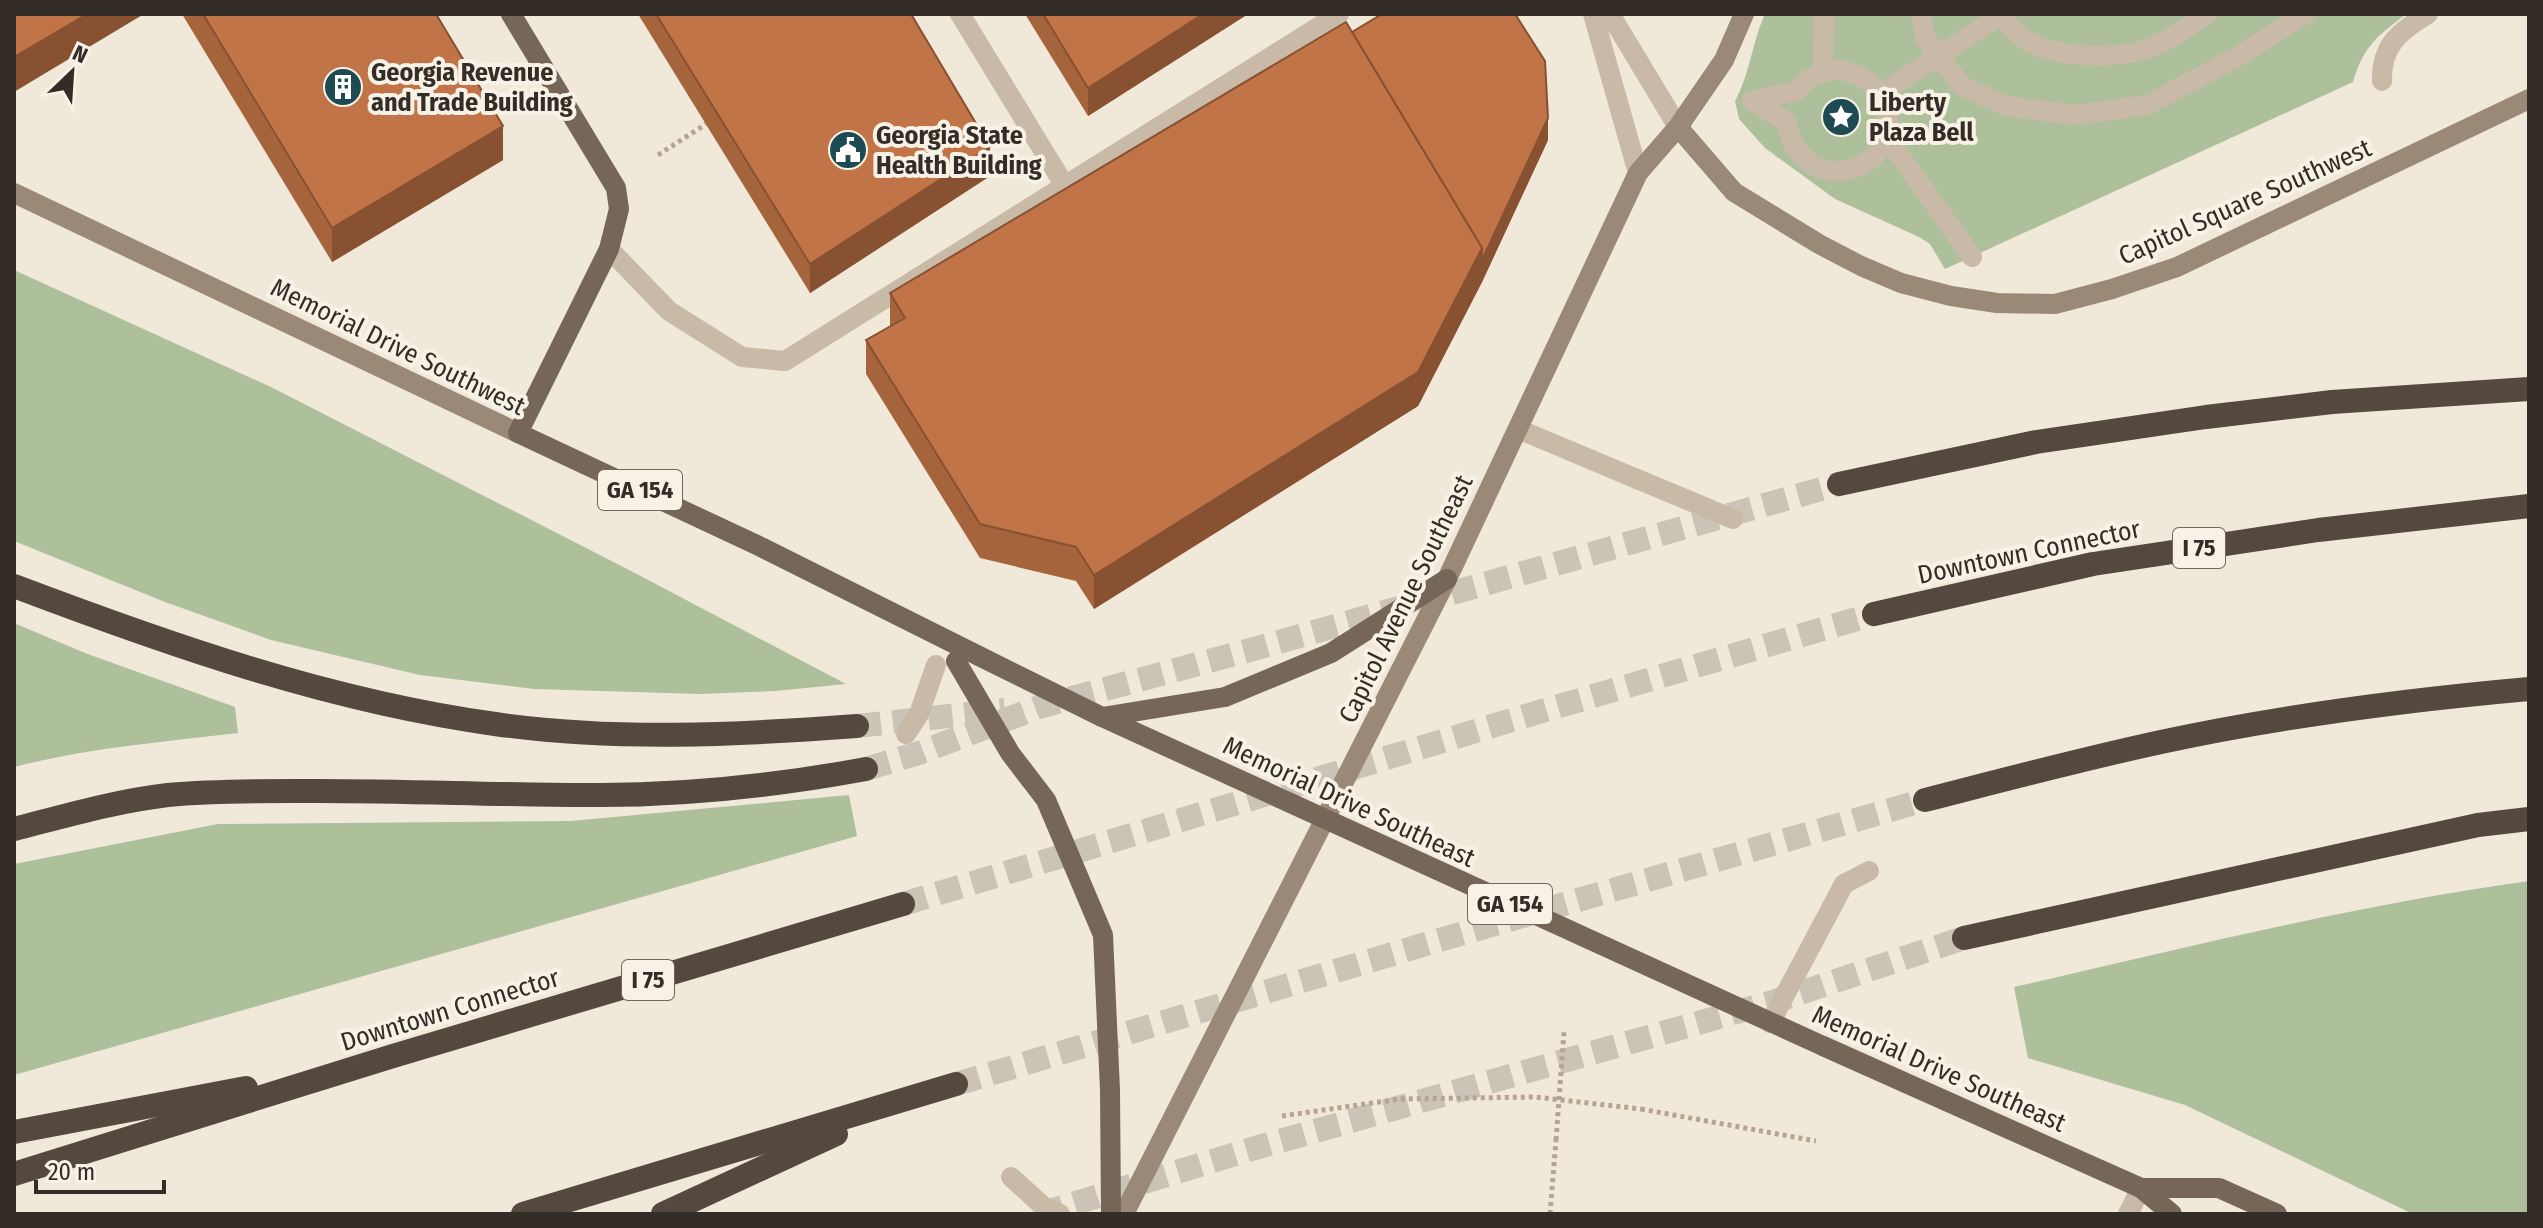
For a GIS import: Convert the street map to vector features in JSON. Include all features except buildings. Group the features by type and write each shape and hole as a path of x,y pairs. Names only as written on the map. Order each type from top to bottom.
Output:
{"highway":[{"path":"1839,484 2036,442 2206,417 2332,402 2529,389"},
{"name":"Downtown Connector","path":"1874,614 2093,564 2318,530 2529,506"},
{"path":"14,586 243,667 413,709 495,724 672,736 857,726"},
{"path":"1925,800 2209,733 2436,697 2529,689"},
{"path":"14,829 93,808 168,795 371,790 590,795 682,792 796,782 866,769"},
{"path":"1964,938 2478,825 2529,819"},
{"name":"Downtown Connector","path":"14,1174 393,1056 903,904"},
{"path":"14,1132 268,1084 393,1056"},
{"path":"523,1214 956,1084 795,1151 663,1214"}],"main road":[{"path":"511,14 616,188 619,209 609,249 518,433"},
{"name":"Capitol Avenue Southeast","path":"1124,1214 1447,579 1638,173 1678,127 1724,60 1744,14"},
{"name":"Capitol Square Southwest","path":"1678,127 1734,192 1861,266 1901,283 1951,296 1997,303 2055,304 2177,267 2529,99"},
{"name":"Memorial Drive Southwest","path":"14,193 761,547"},
{"name":"Memorial Drive Southeast","path":"761,547 1102,717 1770,1023 2141,1188 2172,1214"},
{"path":"1102,717 1225,697 1331,653 1447,579"},
{"path":"940,637 946,663 1046,800 1103,935 1110,1090 1111,1214"},
{"name":"Memorial Drive Southeast","path":"2141,1188 2219,1188 2277,1214"}],"street":[{"path":"960,14 1065,186"},
{"path":"609,249 669,311 681,319 742,357 785,361 1339,14"},
{"path":"1593,14 1638,173"},
{"name":"Capitol Square Southwest","path":"1610,14 1678,127"},
{"path":"1823,72 1824,14"},
{"path":"1921,14 1925,38 1962,86 2006,106 2075,115 2147,105 2237,57 2305,14"},
{"path":"1880,94 2001,15 2022,37 2052,50 2084,56 2138,52 2171,38 2207,14"},
{"path":"2382,81 2382,63 2390,44 2410,25 2428,14"},
{"path":"1839,70 1856,73 1870,81 1887,107 1889,122 1879,150 1868,162 1854,169 1838,172 1822,170 1808,162 1796,151 1786,121 1752,101 1796,91 1808,79 1823,72 1839,70"},
{"path":"1886,136 1972,257"},
{"path":"1518,429 1733,519"},
{"path":"906,734 946,663"},
{"path":"1770,1023 1844,884 1869,871"},
{"path":"1011,1177 1044,1207 1060,1214"},
{"path":"2128,1214 2141,1188"}],"path":[{"path":"658,155 706,124"},
{"path":"1550,1214 1564,1032"},
{"path":"1282,1116 1400,1099 1535,1097 1641,1109 1816,1141"}],"green space":[{"path":"1765,14 2406,14 2367,50 2353,82 1945,269 1930,244 1835,199 1765,148 1739,119 1735,101"},
{"path":"14,270 271,387 846,684 700,694 534,689 420,675 271,640 165,602 14,541"},
{"path":"14,623 85,653 235,707 238,733 97,750 14,767"},
{"path":"849,795 857,836 14,1075 14,864 218,824 571,821"},
{"path":"2529,881 2529,1214 2413,1214 2185,1105 2028,1058 2014,987 2335,915"}],"tunnel":[{"path":"866,769 919,753 1039,707 1839,484"},
{"path":"903,904 1874,614"},
{"path":"857,726 1005,710"},
{"path":"956,1084 1925,800"},
{"path":"1040,1214 1255,1148 1776,1001 1964,938"}],"place":[{"name":"Georgia Revenue and Trade Building","path":"343,87"},
{"name":"Liberty Plaza Bell","path":"1841,117"},
{"name":"Georgia State Health Building","path":"848,150"}]}
